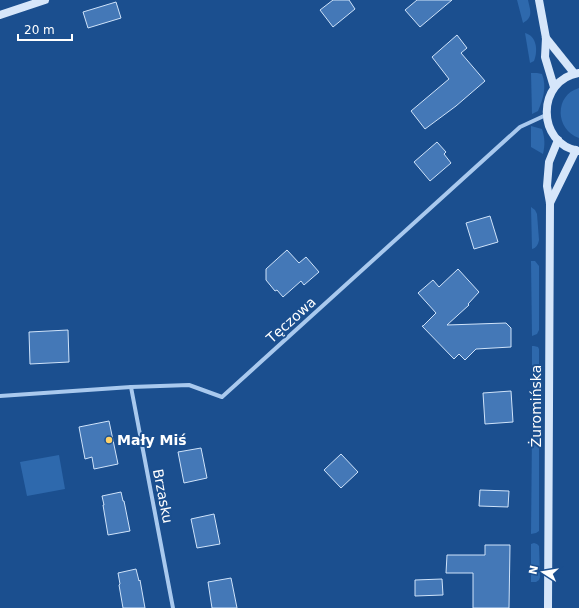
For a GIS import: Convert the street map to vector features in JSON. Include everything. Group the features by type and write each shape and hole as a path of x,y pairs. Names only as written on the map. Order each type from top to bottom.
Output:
{"main road":[{"path":"0,15 45,0"},
{"path":"539,0 546,38 545,57 554,87"},
{"path":"546,38 577,73 563,79 554,87 548,100 546,115 550,129 558,140 566,146 578,150"},
{"name":"Żuromińska","path":"548,608 550,204 547,186 549,162 558,140"},
{"name":"Żuromińska","path":"550,204 578,150"}],"street":[{"name":"Tęczowa","path":"0,396 131,387 189,385 222,397 520,127 546,115"},
{"name":"Brzasku","path":"131,387 173,608"}],"shaded area":[{"path":"517,0 528,0 530,16 523,23"},
{"path":"525,33 532,37 536,44 534,61 530,63"},
{"path":"531,73 542,74 544,84 544,93 538,111 532,114"},
{"path":"579,88 579,138 571,134 565,128 561,113 565,98 571,92"},
{"path":"531,126 542,129 544,135 543,154 531,147"},
{"path":"531,207 537,214 539,240 537,246 532,249"},
{"path":"531,261 535,261 539,266 539,330 537,334 532,336"},
{"path":"532,346 538,347 539,349 539,419 537,422 532,422"},
{"path":"532,432 539,434 539,531 531,534"},
{"path":"59,455 65,489 27,496 20,462"},
{"path":"534,543 539,546 540,577 536,582 531,582 531,544"}],"building":[{"path":"333,0 349,0 355,9 333,27 320,10"},
{"path":"417,0 452,0 420,27 405,10"},
{"path":"116,2 121,18 88,28 83,12"},
{"path":"457,35 467,48 461,53 485,81 456,106 425,129 411,111 449,79 432,57"},
{"path":"437,142 446,152 444,154 451,163 430,181 414,162"},
{"path":"490,216 498,242 474,249 466,223"},
{"path":"287,250 299,263 306,257 319,272 304,285 301,281 283,297 277,290 275,291 266,280 266,269"},
{"path":"458,269 479,292 468,304 469,305 447,325 506,323 511,328 511,347 476,349 465,360 459,354 454,359 422,326 436,313 418,293 433,280 439,287"},
{"path":"68,330 69,362 30,364 29,332"},
{"path":"511,391 513,422 485,424 483,393"},
{"path":"109,421 118,464 94,469 92,457 85,459 79,427"},
{"path":"201,448 207,478 184,483 178,452"},
{"path":"341,454 358,472 341,488 324,470"},
{"path":"480,490 509,491 508,507 479,506"},
{"path":"121,492 130,531 108,535 102,496"},
{"path":"214,514 220,544 197,548 191,519"},
{"path":"485,545 510,545 509,608 473,608 473,573 446,573 447,555 485,555"},
{"path":"136,569 139,581 140,580 145,608 123,608 118,573"},
{"path":"231,578 237,608 212,608 208,582"},
{"path":"442,579 443,595 415,596 415,580"}],"place":[{"name":"Mały Miś","path":"109,440"}]}
